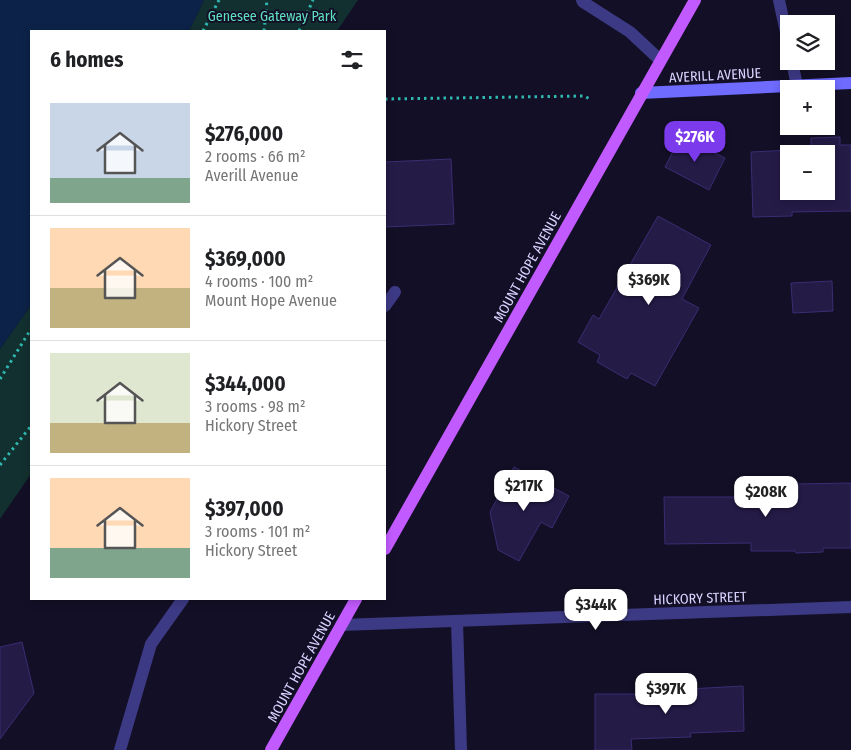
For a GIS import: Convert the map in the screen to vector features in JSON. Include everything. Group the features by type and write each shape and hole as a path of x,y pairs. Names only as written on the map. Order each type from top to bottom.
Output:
{"main road":[{"name":"MOUNT HOPE AVENUE","path":"386,546 695,0"},
{"name":"MOUNT HOPE AVENUE","path":"271,750 355,600"}],"street":[{"path":"582,0 630,32 660,60"},
{"path":"779,0 782,15"},
{"name":"AVERILL AVENUE","path":"835,84 851,83"},
{"name":"AVERILL AVENUE","path":"641,93 780,87"},
{"path":"386,305 395,292"},
{"path":"120,750 151,644 182,600"},
{"name":"HICKORY STREET","path":"341,625 851,607"},
{"path":"457,622 461,750"}],"path":[{"path":"204,30 219,0"},
{"path":"264,30 267,0"},
{"path":"299,30 313,0"},
{"path":"386,99 584,96 590,99"},
{"path":"0,379 30,331"},
{"path":"0,465 30,427"}],"green space":[{"name":"Genesee Gateway Park","path":"204,0 358,0 338,30 189,30"},
{"path":"30,306 30,475 0,519 0,349"}],"water":[{"path":"0,0 204,0 189,30 30,30 30,306 0,349"}],"building":[{"path":"681,136 725,158 709,190 665,167"},
{"path":"840,137 840,145 851,145 851,211 792,212 792,216 753,217 751,152 780,151 780,200 835,200 835,145 811,145 811,138"},
{"path":"451,159 454,224 386,227 386,162"},
{"path":"658,216 711,245 682,299 699,308 655,386 631,373 627,379 597,362 600,355 578,342 593,315 599,319"},
{"path":"832,281 833,311 793,313 791,283"},
{"path":"514,467 569,496 552,528 541,522 519,561 498,550 490,512"},
{"path":"851,483 851,548 823,548 823,552 796,553 795,551 751,551 751,543 665,544 664,497 743,497 743,485"},
{"path":"22,642 34,693 0,739 0,647"},
{"path":"743,686 744,731 690,733 691,737 631,739 632,750 595,750 595,694 651,694 651,691"}]}
